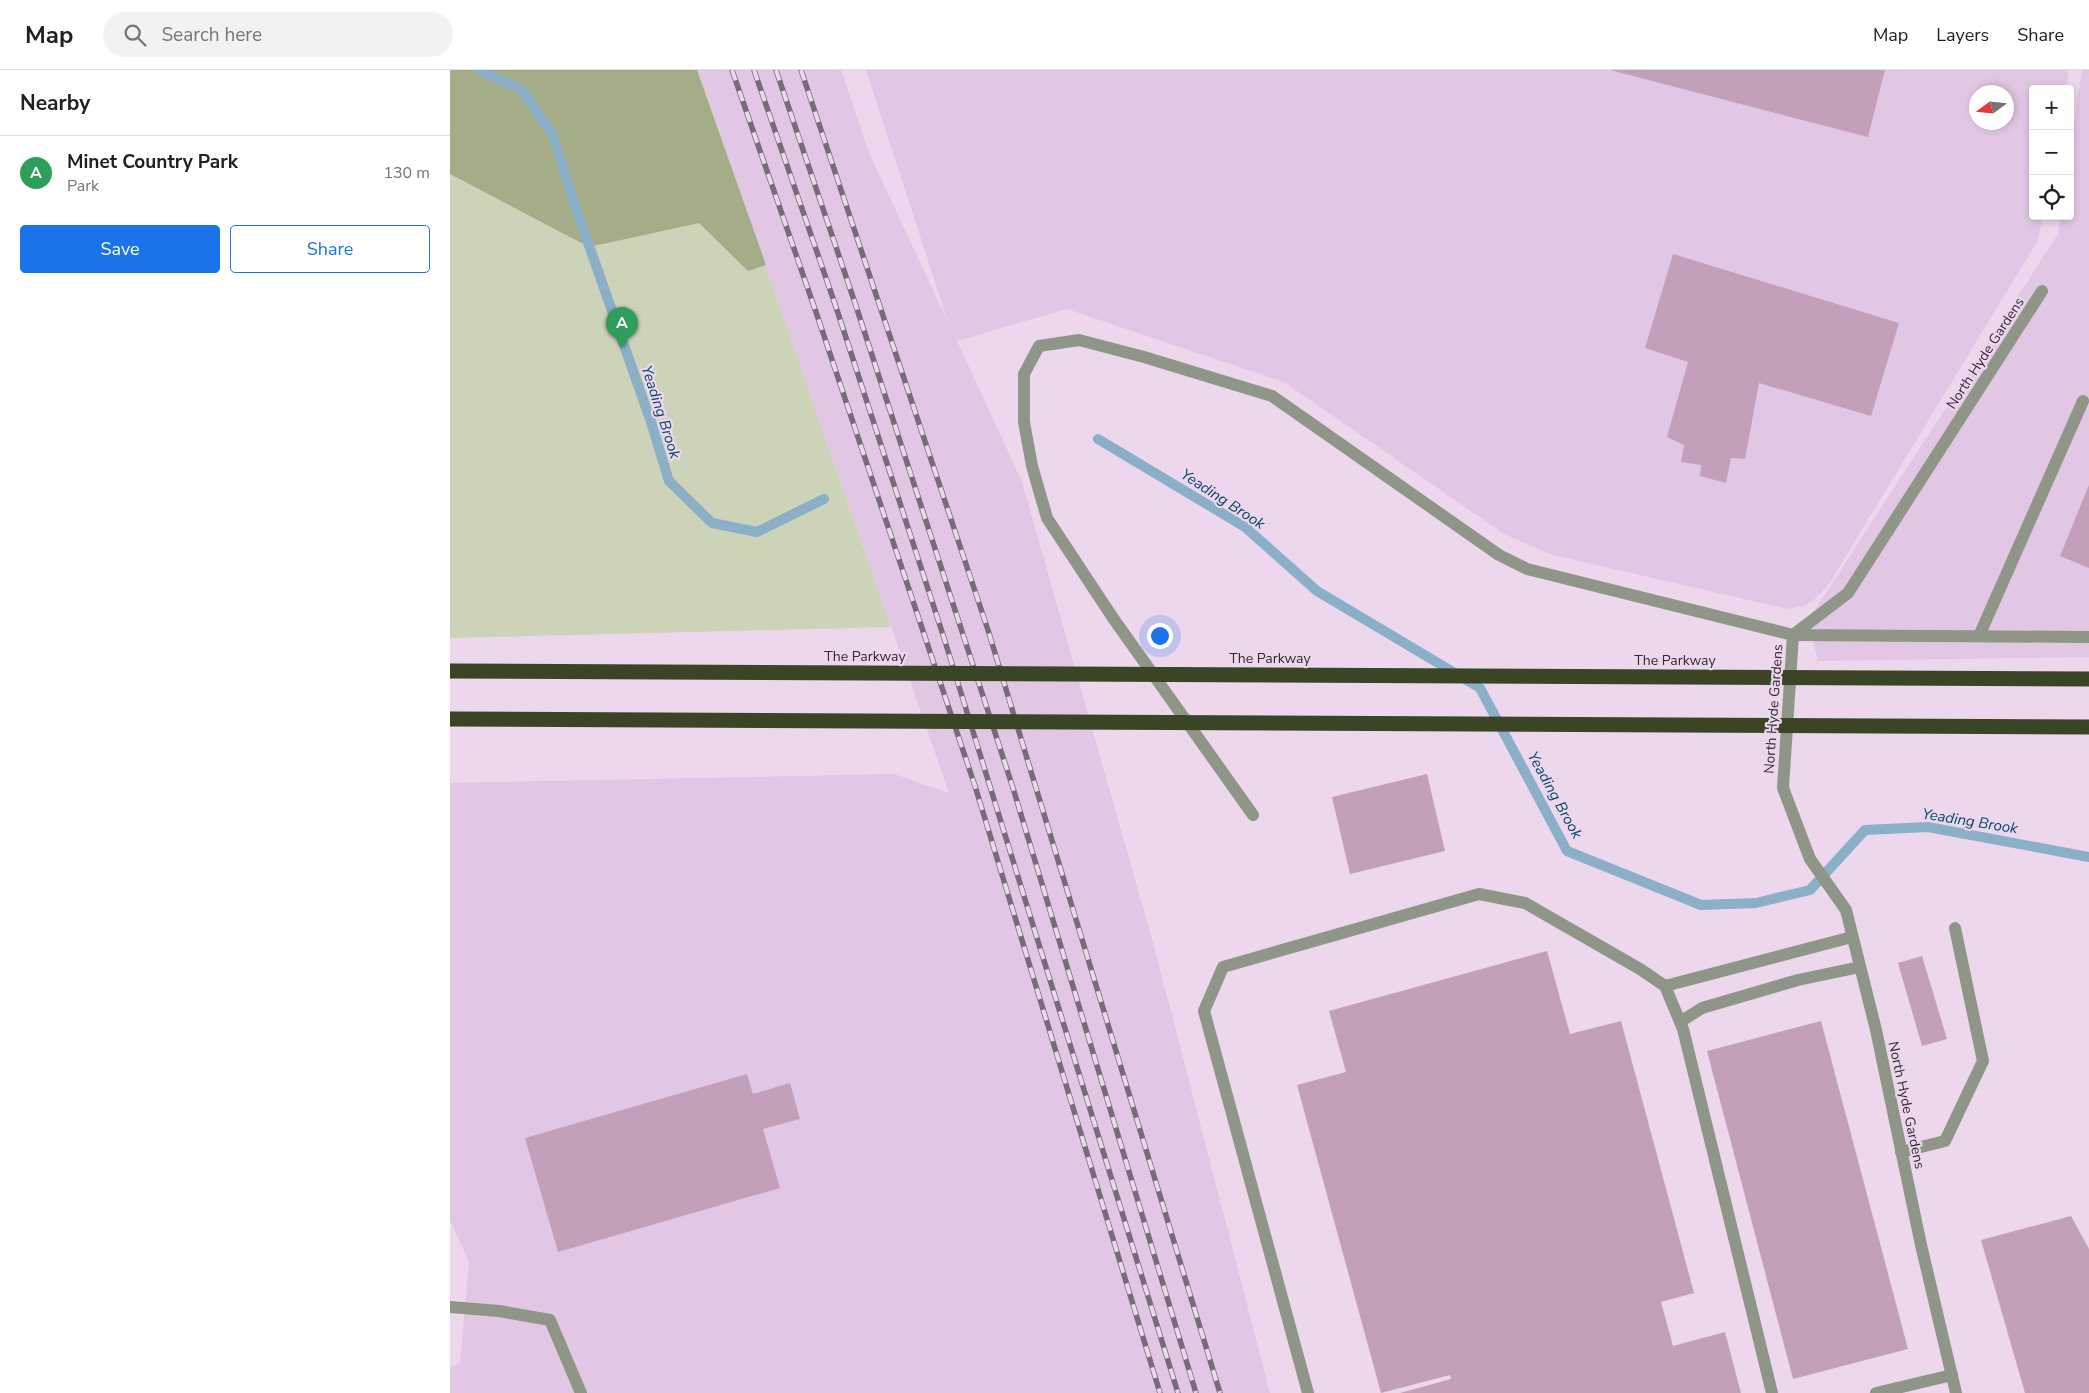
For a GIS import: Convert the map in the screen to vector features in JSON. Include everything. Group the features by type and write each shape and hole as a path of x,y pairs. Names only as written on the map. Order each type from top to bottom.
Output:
{"highway":[{"name":"The Parkway","path":"450,671 2089,679"},
{"path":"450,719 2089,727"}],"street":[{"name":"North Hyde Gardens","path":"1956,1393 1921,1245 1876,1030 1846,910 1810,859 1783,788 1793,635 1848,593 2042,292"},
{"path":"1253,815 1113,618 1046,518 1032,466 1024,422 1024,374 1039,346 1079,340 1144,356 1272,396 1499,555 1527,568 1793,635 2089,637"},
{"path":"1979,636 2083,401"},
{"path":"1308,1393 1204,1011 1223,967 1479,894 1525,903 1640,969 1664,986 1680,1022 1772,1393"},
{"path":"1901,1152 1945,1140 1983,1061 1955,928"},
{"path":"1664,986 1852,937"},
{"path":"1680,1022 1702,1008 1798,980 1860,967"},
{"path":"450,1306 499,1311 550,1320 581,1393"},
{"path":"1876,1393 1952,1375"}],"shaded area":[{"path":"698,70 841,70 869,153 948,322 866,70 2069,70 2067,85 2029,85 2029,220 2042,220 2038,240 1829,584 1815,599 1803,606 1788,609 1553,555 1504,534 1284,382 1067,309 957,341 1022,482 1154,946 1270,1393 450,1393 450,1368 460,1363 469,1262 450,1220 450,783 894,774 949,793"},
{"path":"2082,70 2089,70 2089,657 1818,661 1808,621 2058,234 2060,220 2074,220 2074,124"}],"green space":[{"path":"450,70 698,70 891,627 450,638"},
{"path":"450,70 697,70 766,265 748,271 699,223 589,247 450,174"}],"building":[{"path":"1610,70 1885,70 1868,137"},
{"path":"1673,254 1899,323 1871,416 1759,383 1745,459 1731,458 1726,483 1700,476 1701,465 1681,462 1684,445 1667,437 1688,362 1645,348"},
{"path":"2089,485 2089,568 2060,556"},
{"path":"1427,774 1445,851 1350,874 1332,797"},
{"path":"1547,951 1570,1034 1621,1021 1694,1293 1661,1302 1673,1346 1725,1332 1741,1393 1400,1393 1451,1379 1450,1375 1381,1393 1297,1085 1346,1072 1329,1011"},
{"path":"1922,956 1947,1039 1922,1046 1898,963"},
{"path":"1821,1021 1908,1349 1793,1379 1707,1051"},
{"path":"747,1074 753,1094 790,1083 800,1119 763,1129 780,1188 558,1252 525,1138"},
{"path":"2071,1216 2089,1249 2089,1393 2025,1393 1981,1240"}],"waterway":[{"name":"Yeading Brook","path":"479,70 521,89 552,133 578,214 651,422 669,481 712,523 757,532 824,499"},
{"name":"Yeading Brook","path":"1098,439 1245,527 1317,591 1480,688 1567,851 1701,905 1756,903 1810,890 1865,830 1928,827 2089,857"}],"railway":[{"path":"732,70 817,315 975,786 1160,1393"},
{"path":"754,70 836,307 944,638 1178,1393"},
{"path":"776,70 856,306 1013,788 1196,1393"},
{"path":"801,70 988,630 1220,1393"}],"place":[{"name":"Minet Country Park","path":"622,348"}]}
